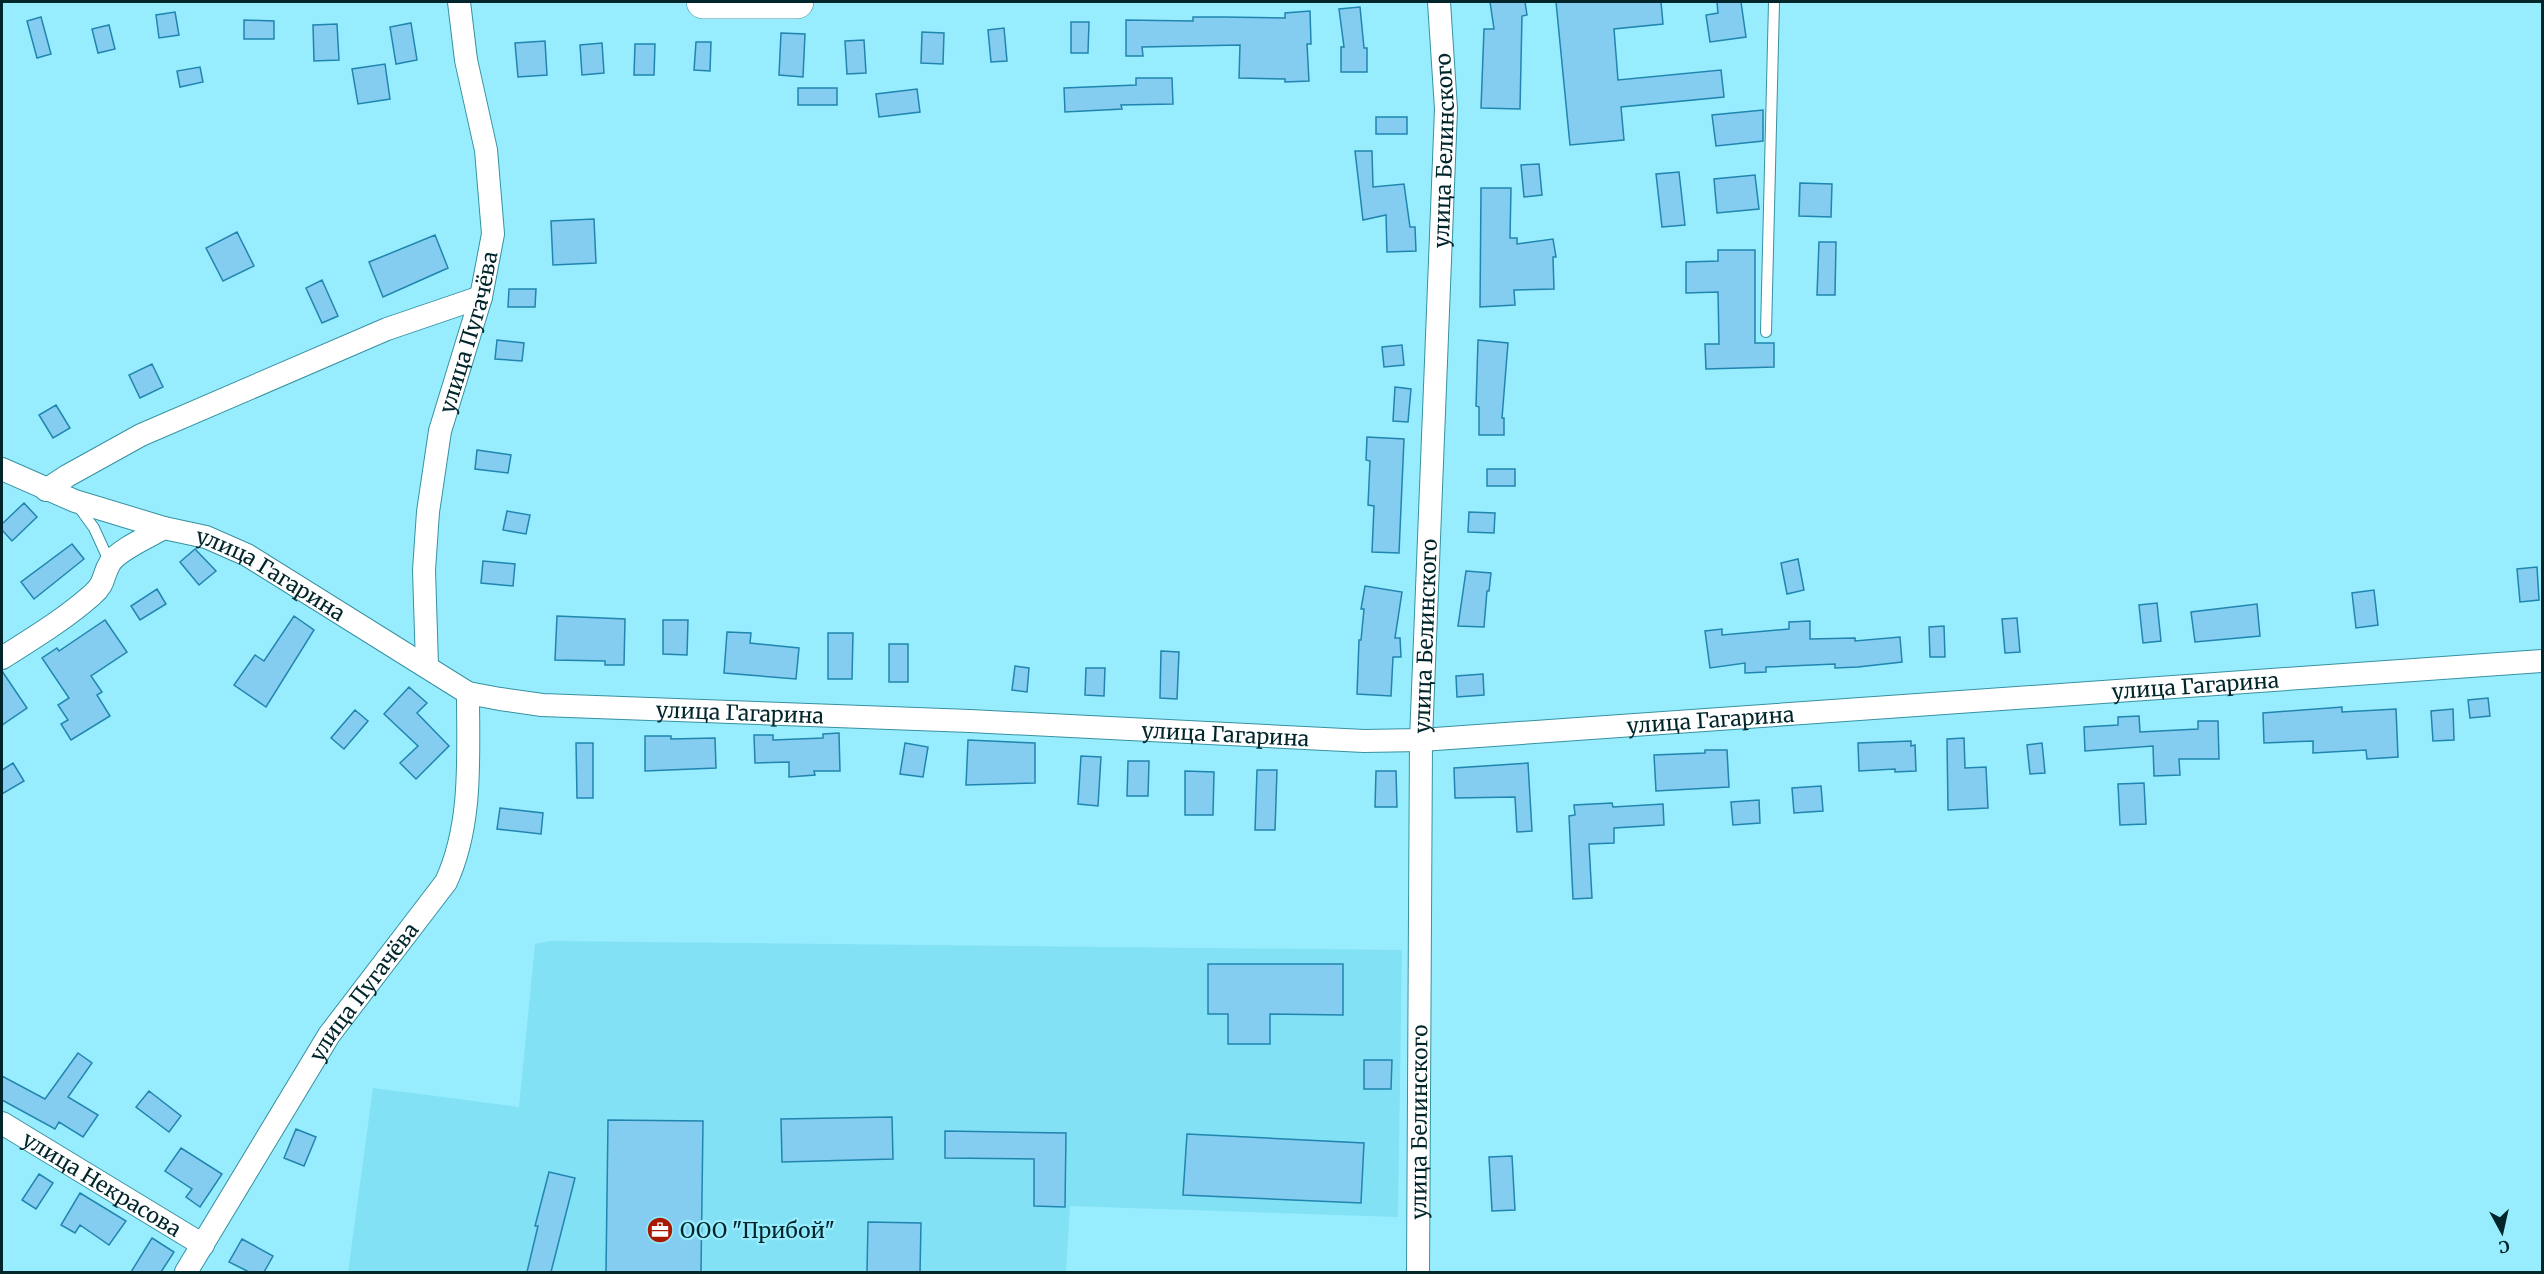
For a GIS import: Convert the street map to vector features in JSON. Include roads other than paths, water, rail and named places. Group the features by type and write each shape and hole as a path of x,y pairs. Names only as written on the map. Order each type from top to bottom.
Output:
{"main road":[{"path":"703,2 797,2"}],"street":[{"name":"улица Пугачёва","path":"427,665 424,570 428,512 440,431 481,297 494,234 486,150 466,60 459,2"},
{"name":"улица Белинского","path":"1418,1272 1421,740 1446,109 1439,2"},
{"path":"46,490 141,435 387,329 481,297"},
{"name":"улица Гагарина","path":"2,469 75,501 164,528 206,537 247,555 427,665 468,693 542,705 970,721 1364,741 1421,740 2542,661"},
{"path":"2,658 38,635 93,594 105,581 110,563 118,555 164,528"},
{"name":"улица Пугачёва","path":"186,1272 328,1035 446,882 456,862 466,806 468,693"},
{"name":"улица Некрасова","path":"2,1123 203,1245"}],"lane":[{"path":"1766,332 1774,2"},
{"path":"75,501 94,528 110,563"}],"place":[{"name":"ООО \"Прибой\"","path":"660,1230"}]}
